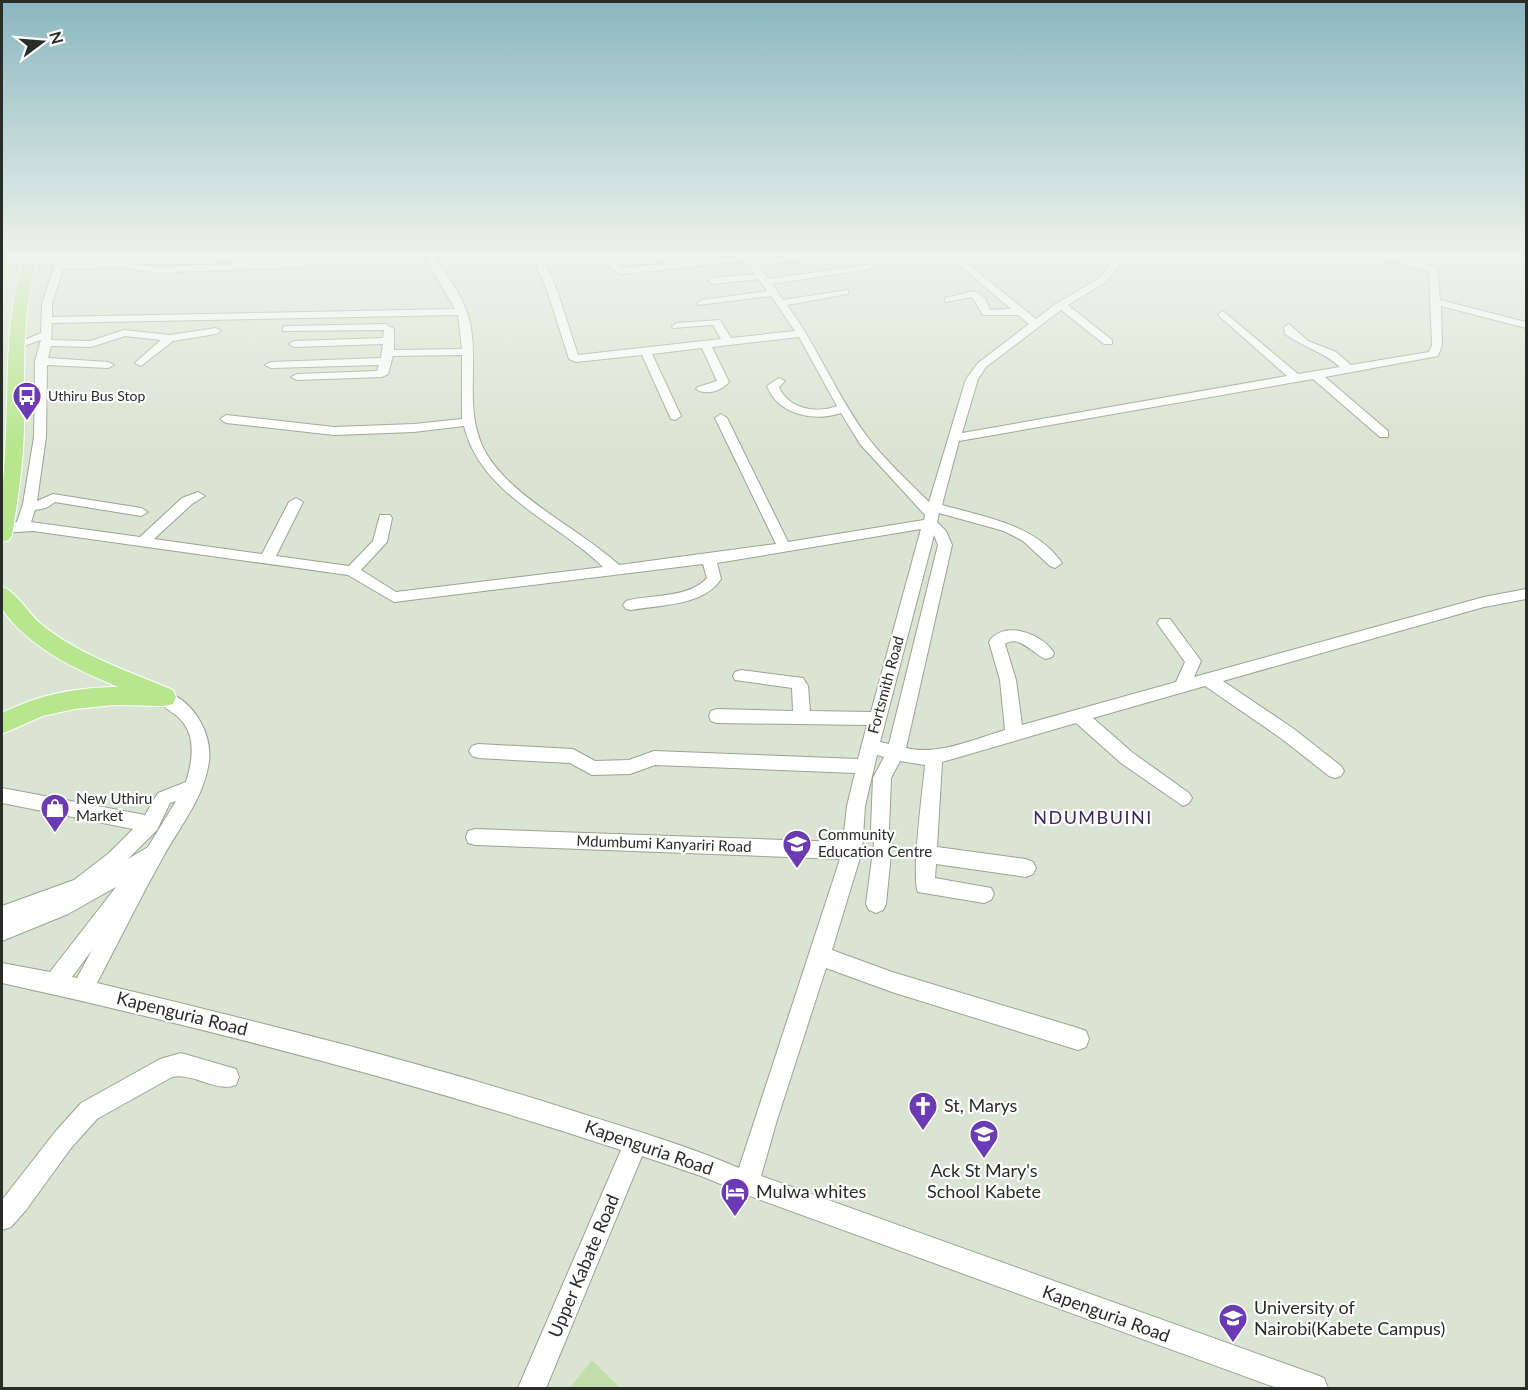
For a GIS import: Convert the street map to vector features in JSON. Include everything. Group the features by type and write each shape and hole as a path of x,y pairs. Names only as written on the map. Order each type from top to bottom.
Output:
{"highway":[{"path":"2,532 15,456 15,343 18,317"},
{"path":"2,594 8,605 50,642 164,697"},
{"path":"2,724 35,710 85,698 105,695 164,697"}],"street":[{"path":"23,526 29,507 40,437 41,361 46,339 46,317"},
{"path":"46,320 209,317"},
{"path":"463,317 467,352 466,409 475,444 489,467 531,505 599,553 614,569"},
{"path":"559,317 574,358 585,359 802,333"},
{"path":"790,317 864,441 932,515 945,545 896,752 882,778 880,829 883,844 876,904"},
{"path":"1026,317 1035,324"},
{"name":"Fortsmith Road","path":"747,1183 765,1120 820,956 852,851 856,806 870,746 932,515 972,379 982,365 1045,317"},
{"path":"1076,317 1108,342"},
{"path":"1226,317 1294,377"},
{"path":"955,438 1434,354 1437,345 1436,317"},
{"path":"1495,317 1527,325"},
{"path":"677,326 716,322 728,342"},
{"path":"1289,327 1289,332 1295,337 1326,351 1347,368"},
{"path":"288,328 389,328 387,357 383,373 380,375 297,377"},
{"path":"15,343 46,339 97,344 124,333 170,338 216,331"},
{"path":"141,363 170,338"},
{"path":"294,344 389,341"},
{"path":"702,389 720,386 723,382 706,345"},
{"path":"271,365 467,352"},
{"path":"646,352 675,416"},
{"path":"41,361 108,365"},
{"path":"1314,374 1384,434"},
{"path":"779,381 773,386 777,396 805,414 820,416 843,408"},
{"path":"721,418 784,547"},
{"path":"225,419 334,431 414,428 469,422"},
{"path":"143,542 187,501 198,496"},
{"path":"29,507 40,505 53,498 141,512"},
{"path":"267,559 296,502"},
{"path":"2,532 23,526 352,571 394,597 710,559 784,547 932,515 1009,528 1028,538 1055,563"},
{"path":"352,571 380,542 385,518"},
{"path":"631,605 691,594 710,586 714,579 710,559"},
{"path":"870,746 916,758 934,757 1410,622 1484,602 1527,594"},
{"path":"1165,623 1192,661 1182,687"},
{"path":"1014,733 1008,680 997,642 1004,638 1022,637 1046,653"},
{"path":"741,676 796,682 800,686 802,717"},
{"path":"1207,679 1288,735 1335,771"},
{"path":"82,990 193,788 200,766 201,744 196,729 186,714 164,697"},
{"path":"1078,715 1127,758 1183,798"},
{"path":"717,716 877,719"},
{"path":"478,751 573,756 592,768 630,767 654,758 865,766"},
{"path":"934,757 926,854 926,886 984,894"},
{"path":"2,915 62,895 81,886 116,859 150,824 164,798 193,788"},
{"path":"2,795 150,824"},
{"name":"Mdumbumi Kanyariri Road","path":"475,837 852,851"},
{"path":"2,931 63,908 110,882 156,852"},
{"path":"54,983 156,852"},
{"path":"926,854 1026,868"},
{"path":"820,956 892,982 1078,1039"},
{"name":"Kapenguria Road","path":"2,973 54,983 251,1030 490,1095 702,1164 1260,1379 1314,1389"},
{"path":"2,1218 63,1140 89,1111 140,1085 168,1067 181,1064 228,1077"},
{"name":"Upper Kabate Road","path":"531,1389 636,1143"}],"green space":[{"path":"592,1360 620,1388 570,1388"}],"place":[{"name":"Uthiru Bus Stop","path":"27,422"},
{"name":"New Uthiru Market","path":"55,834"},
{"name":"Community Education Centre","path":"797,870"},
{"name":"St, Marys","path":"923,1132"},
{"name":"Ack St Mary's School Kabete","path":"984,1160"},
{"name":"Mulwa whites","path":"735,1218"},
{"name":"University of Nairobi(Kabete Campus)","path":"1233,1344"}],"district":[{"name":"NDUMBUINI","path":"1093,818"}]}
